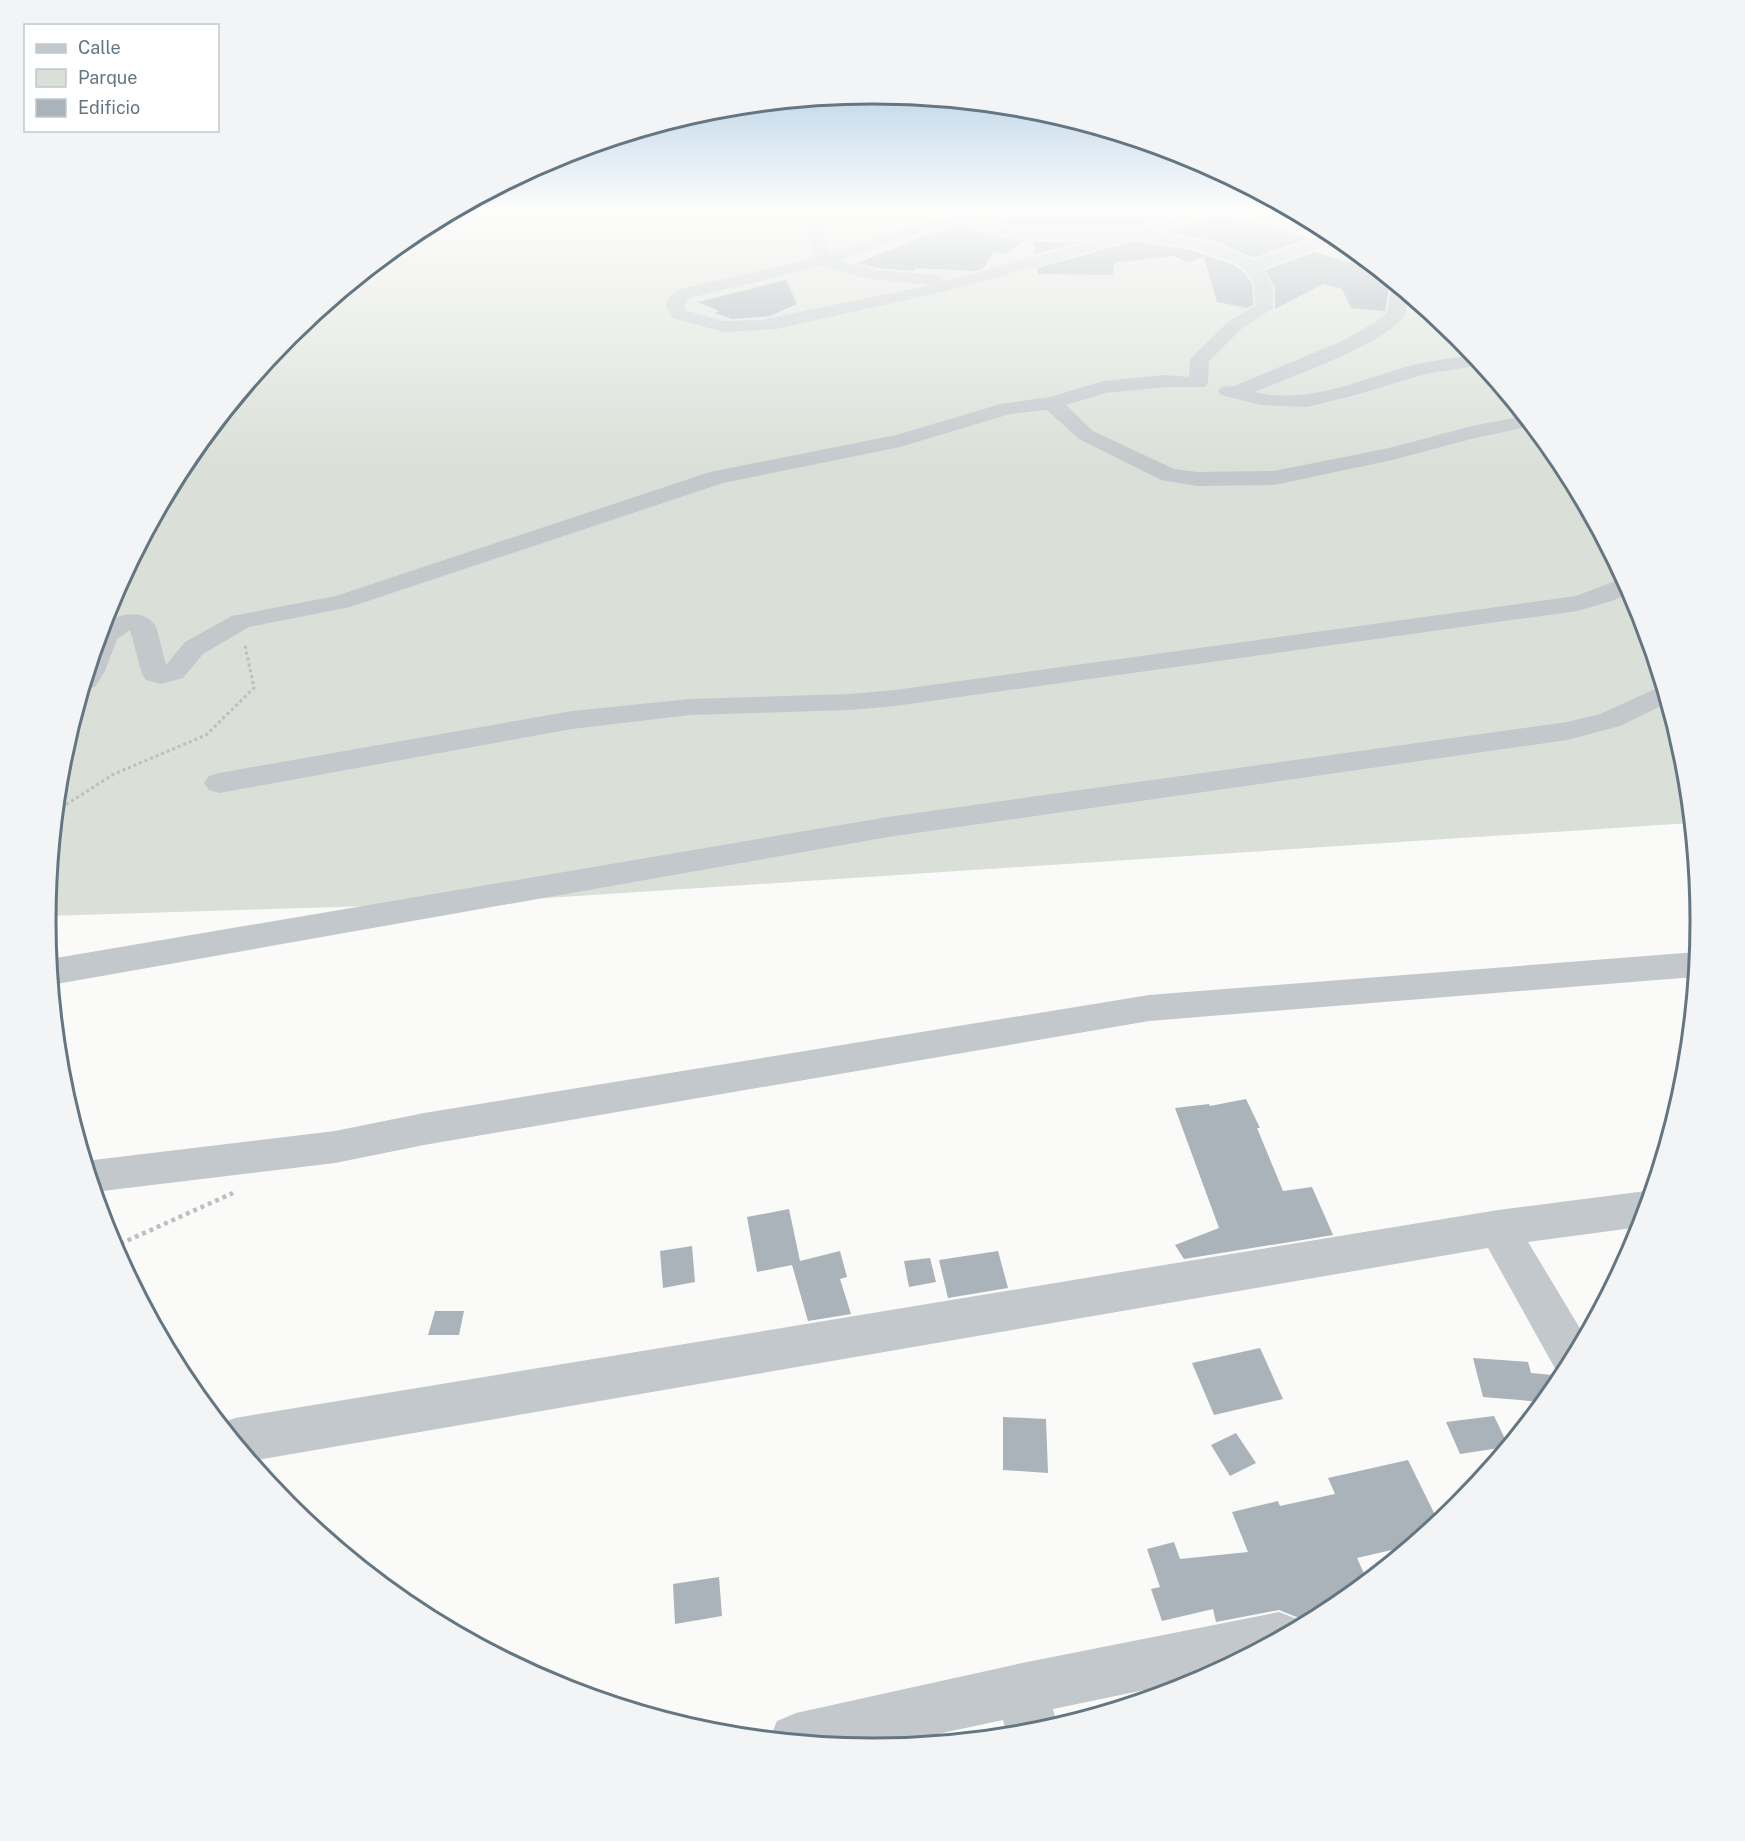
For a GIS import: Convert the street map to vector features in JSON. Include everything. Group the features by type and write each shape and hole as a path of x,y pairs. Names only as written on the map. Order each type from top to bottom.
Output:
{"street":[{"path":"681,296 676,300 675,310 678,314 708,324 747,327 904,296"},
{"path":"1198,383 1200,360 1235,325 1264,308 1265,296"},
{"path":"1235,393 1383,327 1396,314 1399,296"},
{"path":"109,633 118,624 136,621 143,626 155,674 161,676 174,672 194,648 241,621 341,602 718,477 900,441 1008,408 1052,403 1103,387 1167,381 1198,383 1259,401 1281,403 1312,401 1420,369 1468,362"},
{"path":"1052,403 1086,435 1169,475 1197,479 1274,478 1392,454 1472,432 1521,422"},
{"path":"219,783 572,720 690,707 850,702 895,698 1577,603 1618,589"},
{"path":"57,971 888,827 1567,731 1610,720 1658,697"},
{"path":"97,1175 335,1147 424,1129 1149,1008 1688,965"},
{"path":"242,1440 1498,1228 1636,1210"},
{"path":"1498,1228 1568,1348"},
{"path":"826,1736 1027,1711 1246,1647"}],"path":[{"path":"63,806 114,774 206,735 254,688 241,621"},
{"path":"122,1242 240,1190"}],"green space":[{"path":"346,296 1399,296 1450,343 1487,382 1521,423 1580,512 1605,559 1646,658 1662,709 1674,761 1684,823 471,903 56,916 57,867 62,814 83,709 118,608 140,559 165,512 224,423 295,343"}],"building":[{"path":"722,296 793,296 797,304 770,316 732,319 715,313 719,311 698,302"},
{"path":"1215,296 1253,296 1253,305 1247,308 1217,302"},
{"path":"1275,296 1300,296 1275,309"},
{"path":"1345,296 1388,296 1385,311 1351,308"},
{"path":"1246,1099 1260,1128 1257,1128 1283,1191 1312,1187 1333,1235 1184,1259 1175,1245 1219,1228 1175,1108 1209,1104 1210,1106"},
{"path":"789,1209 800,1261 840,1251 847,1277 840,1279 851,1314 808,1321 792,1265 757,1272 747,1217"},
{"path":"692,1246 695,1282 663,1288 660,1251"},
{"path":"998,1251 1008,1288 948,1298 939,1260"},
{"path":"930,1258 936,1282 909,1287 904,1261"},
{"path":"435,1311 464,1311 459,1335 428,1335"},
{"path":"1260,1348 1283,1399 1214,1415 1192,1363"},
{"path":"1473,1358 1528,1362 1531,1373 1551,1375 1533,1401 1483,1397"},
{"path":"1494,1416 1505,1438 1496,1449 1460,1454 1446,1422"},
{"path":"1003,1417 1046,1419 1048,1473 1003,1470"},
{"path":"1236,1433 1256,1463 1230,1476 1211,1445"},
{"path":"1408,1460 1434,1513 1393,1550 1357,1558 1364,1573 1298,1618 1279,1610 1216,1622 1213,1609 1162,1621 1151,1589 1160,1587 1147,1549 1174,1542 1180,1559 1248,1552 1232,1512 1278,1501 1280,1506 1335,1494 1328,1478"},
{"path":"719,1577 722,1616 675,1624 673,1584"}]}
